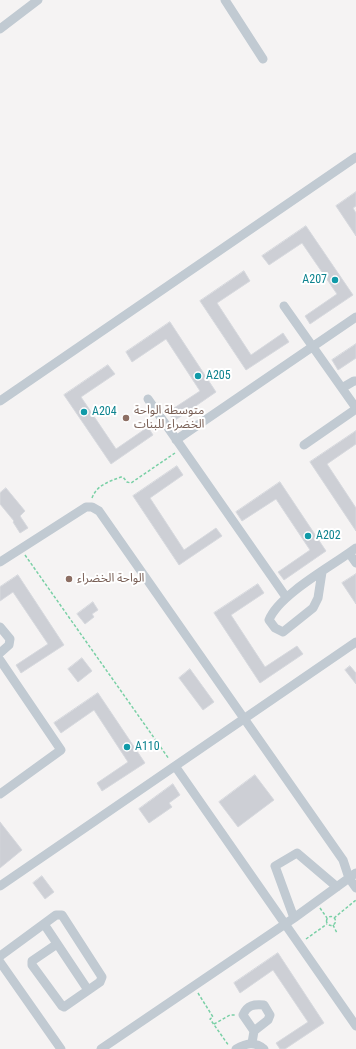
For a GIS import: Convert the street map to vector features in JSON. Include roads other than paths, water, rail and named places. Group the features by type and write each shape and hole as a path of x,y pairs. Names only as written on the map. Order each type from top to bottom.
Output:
{"street":[{"path":"0,29 38,0"},
{"path":"225,0 263,59"},
{"path":"0,401 356,157"},
{"path":"284,306 356,409 304,444"},
{"path":"176,440 356,317"},
{"path":"342,388 356,381"},
{"path":"148,399 286,597"},
{"path":"0,562 86,507 92,507 100,511 343,860 352,876 356,888"},
{"path":"322,572 318,598 313,608 283,632 275,628 269,620 271,614 286,597 322,572 353,551 356,563"},
{"path":"0,627 10,639 9,645 0,653"},
{"path":"0,886 356,642"},
{"path":"0,660 61,750 0,794"},
{"path":"175,766 290,921"},
{"path":"337,887 297,853 276,866 290,921 299,943 356,1026"},
{"path":"343,860 356,869"},
{"path":"101,1049 290,921 352,876"},
{"path":"0,956 56,916 62,915 102,977 100,982 64,1007 32,964 32,961 57,944"},
{"path":"44,924 88,990"},
{"path":"0,962 61,1049"},
{"path":"252,1043 254,1031 268,1020 270,1015 264,1005 255,1004 245,1010 243,1015 254,1031"},
{"path":"236,1049 243,1044 252,1043 264,1049"}],"place":[{"name":"A207","path":"335,280"},
{"name":"A205","path":"198,376"},
{"name":"A204","path":"84,412"},
{"name":"متوسطة الواحة الخضراء للبنات","path":"126,418"},
{"name":"A202","path":"308,536"},
{"name":"الواحة الخضراء","path":"69,579"},
{"name":"A110","path":"127,747"}]}
